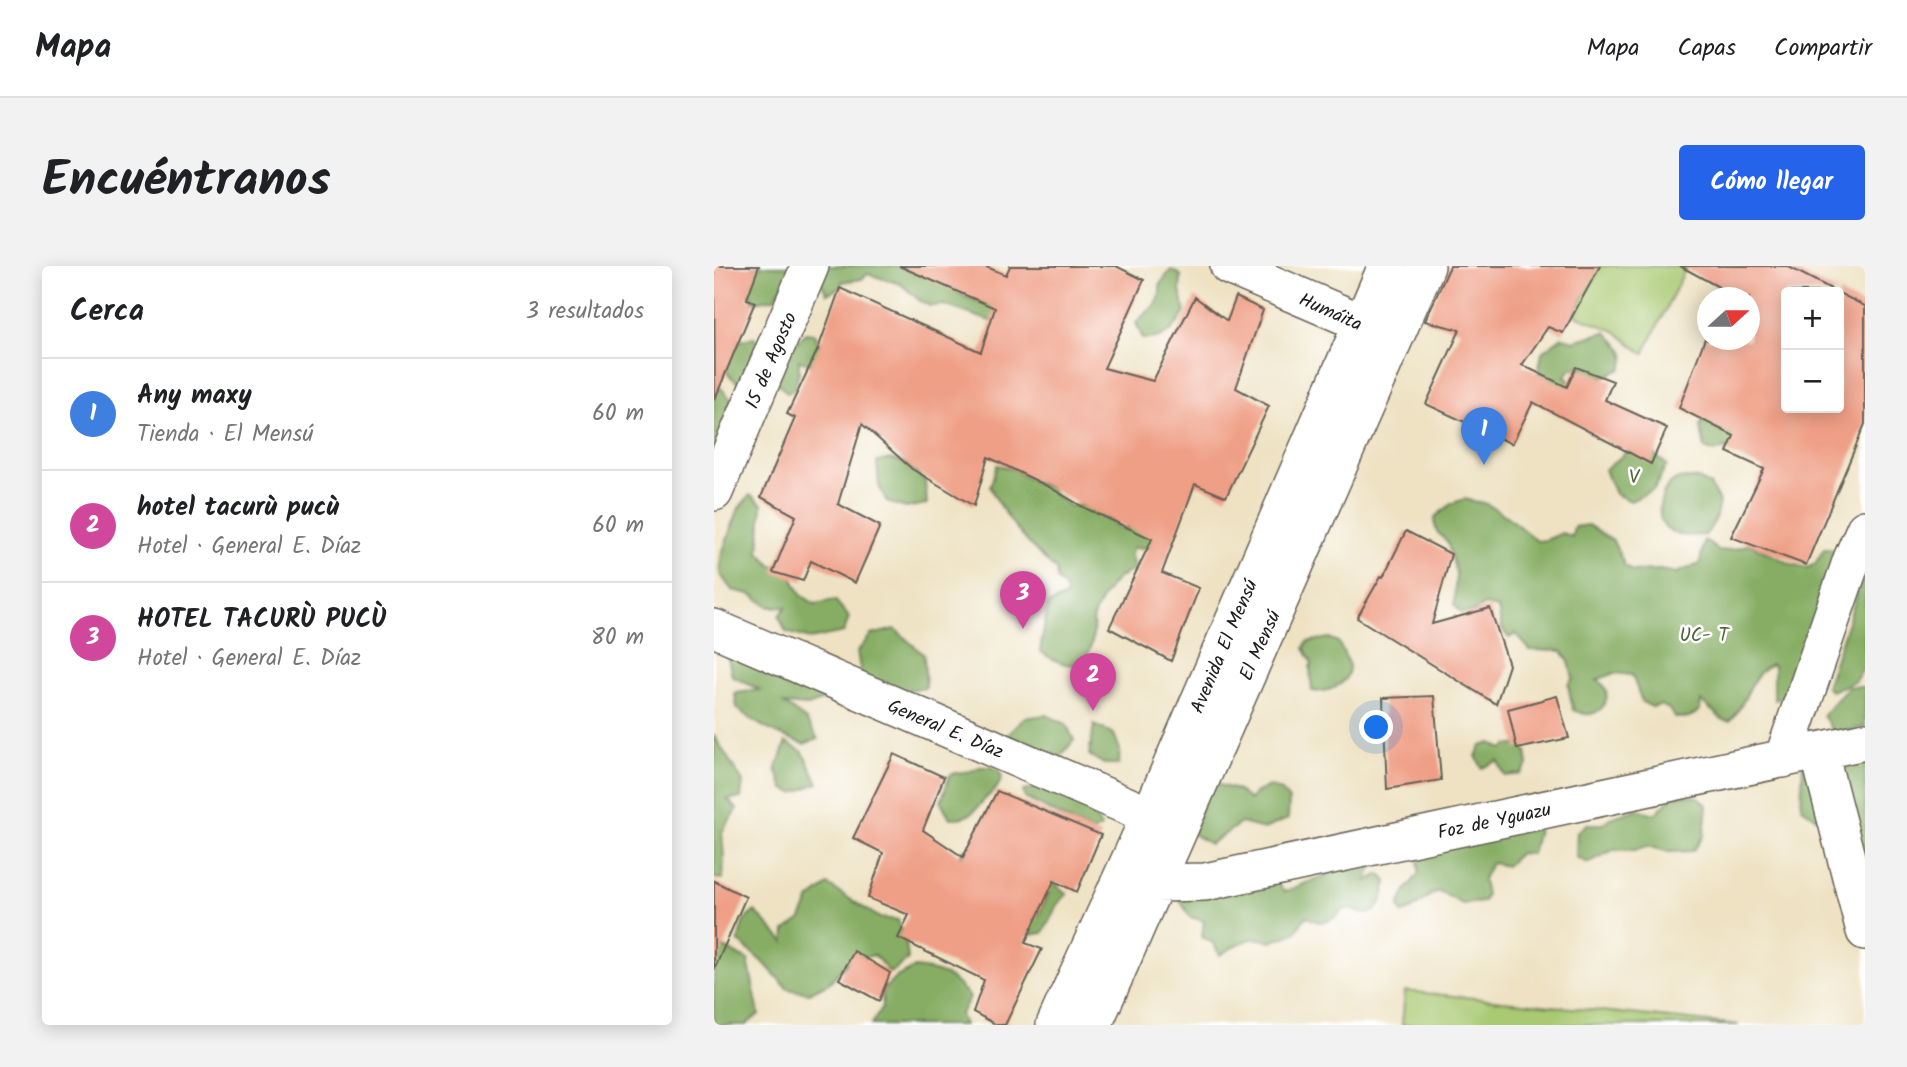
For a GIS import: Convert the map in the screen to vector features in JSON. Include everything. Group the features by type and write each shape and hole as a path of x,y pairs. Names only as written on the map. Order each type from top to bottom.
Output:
{"street":[{"name":"15 de Agosto","path":"714,492 810,266"},
{"name":"Humáita","path":"1229,266 1362,324 1393,342"},
{"name":"Avenida El Mensú","path":"1164,822 1387,266"},
{"name":"El Mensú","path":"1093,1025 1139,880 1164,822 1393,342 1426,266"},
{"path":"1783,759 1852,559 1865,529"},
{"name":"General E. Díaz","path":"714,628 1164,822"},
{"name":"Foz de Yguazu","path":"1139,880 1205,882 1865,741"},
{"path":"1819,752 1865,931"},
{"path":"1055,1025 1139,880"}],"green space":[{"path":"752,266 805,266 781,288 775,298 755,302 745,290"},
{"path":"822,266 899,266 954,288 965,297 1003,309 1009,316 990,321 944,305 930,306 901,284 867,274 862,279 842,282 840,288 827,294 816,274"},
{"path":"1598,266 1687,266 1644,354 1615,331 1575,315"},
{"path":"1171,270 1181,275 1180,291 1185,312 1168,333 1157,338 1143,339 1136,323 1157,303 1160,284"},
{"path":"1606,332 1624,352 1621,369 1606,376 1588,377 1581,366 1571,369 1565,376 1575,388 1572,398 1538,375 1542,352 1562,337 1573,341"},
{"path":"805,333 815,334 821,349 811,365 799,360 799,373 793,390 787,393 768,372 776,354 797,343"},
{"path":"754,337 764,356 741,386 728,374 722,353 737,342"},
{"path":"714,381 731,399 714,453"},
{"path":"1710,413 1736,419 1735,446 1714,452 1705,448 1700,425"},
{"name":"V","path":"1634,446 1651,452 1667,465 1654,489 1631,501 1615,494 1605,470"},
{"path":"890,459 906,464 925,481 927,504 906,508 887,502 879,486 877,462"},
{"path":"997,465 1013,469 1034,482 1049,487 1070,506 1091,506 1122,529 1129,527 1160,541 1147,548 1132,548 1134,569 1116,580 1104,595 1094,615 1091,647 1081,662 1059,662 1040,651 1048,605 1067,595 1063,585 1057,581 1056,570 1019,532 996,499 990,487"},
{"path":"1696,478 1710,485 1719,502 1715,520 1706,535 1686,536 1672,533 1660,518 1663,494 1667,487 1679,479"},
{"path":"750,495 762,504 759,552 771,565 788,569 801,595 815,604 835,600 849,617 844,632 810,639 786,632 779,616 786,607 770,607 750,594 732,590 720,574 721,556 739,508"},
{"name":"UC- T","path":"1464,499 1487,504 1537,541 1562,533 1572,537 1574,527 1588,525 1613,541 1625,566 1632,571 1661,570 1676,573 1700,564 1704,540 1719,551 1749,544 1791,564 1807,568 1815,564 1824,549 1831,549 1842,557 1787,697 1774,700 1774,667 1771,664 1757,675 1730,721 1723,720 1701,701 1697,713 1678,718 1661,705 1652,707 1642,702 1632,675 1614,673 1597,680 1605,688 1606,699 1601,709 1586,714 1573,710 1568,685 1573,678 1569,662 1562,651 1530,650 1516,634 1509,638 1502,629 1498,608 1485,605 1473,612 1461,613 1454,605 1456,573 1447,541 1436,528 1435,517 1451,504"},
{"path":"1865,579 1865,666 1854,682 1831,691 1826,687 1861,583"},
{"path":"895,629 924,655 926,688 903,690 862,681 857,652 871,635"},
{"path":"750,637 835,665 823,700 808,706 784,704 806,720 818,739 804,744 761,725 737,708 735,693 760,690 732,676 727,654"},
{"path":"1329,638 1338,642 1349,669 1344,680 1335,687 1312,691 1312,663 1304,648 1307,642"},
{"path":"1848,687 1865,687 1865,727 1834,733 1823,715"},
{"path":"1046,715 1066,724 1074,740 1060,757 1006,736 1024,718"},
{"path":"1094,725 1114,734 1120,750 1119,764 1104,764 1089,755"},
{"path":"714,736 743,782 741,798 727,799 737,809 722,832 723,879 714,878"},
{"path":"786,742 803,752 818,783 794,793 784,789 776,769"},
{"path":"1491,743 1502,749 1508,745 1519,745 1526,751 1528,765 1521,774 1505,776 1498,761 1482,768 1476,756 1481,746"},
{"path":"1865,747 1865,862 1829,814 1816,818 1801,807 1803,764"},
{"path":"979,767 999,770 1002,777 999,784 970,814 950,818 941,802 950,775"},
{"path":"1209,782 1237,790 1250,800 1255,793 1269,786 1282,791 1289,800 1288,819 1264,829 1241,823 1210,844 1193,834"},
{"path":"1048,789 1111,813 1093,813 1101,827 1092,832 1025,798 1023,791"},
{"path":"1672,797 1698,797 1707,805 1704,836 1693,851 1669,852 1648,846 1637,850 1613,850 1588,863 1576,857 1577,832 1587,824 1602,824 1610,818 1637,809 1655,814"},
{"path":"1530,821 1538,830 1532,854 1520,853 1506,866 1491,863 1483,879 1486,895 1483,902 1462,904 1439,891 1402,913 1399,906 1406,890 1419,873 1416,824"},
{"path":"973,847 1051,880 1067,894 1058,904 1043,933 1028,935 1027,916 1038,916 1049,893 1021,876 959,859 963,850"},
{"path":"1374,861 1367,881 1380,874 1387,882 1380,904 1373,912 1367,914 1344,909 1326,922 1306,916 1295,933 1271,942 1251,940 1220,955 1213,943 1202,937 1204,921 1190,917 1179,898 1271,875 1284,892 1326,875 1334,865"},
{"path":"828,885 880,918 898,920 906,942 908,960 890,973 874,955 848,962 829,983 809,993 788,989 738,941 744,920 755,911 784,942 785,931 801,919 810,899"},
{"path":"714,943 748,960 759,1014 746,1025 714,1025"},
{"path":"915,968 946,975 970,997 960,1015 964,1025 871,1025 882,1008 883,990 898,976"},
{"path":"1405,991 1739,1025 1402,1025"}],"building":[{"path":"714,266 759,266 747,299 755,302 715,399"},
{"path":"899,266 984,266 1006,275 1010,266 1116,266 1144,280 1104,368 1153,381 1195,297 1227,321 1236,297 1263,310 1236,388 1269,406 1226,497 1195,484 1162,573 1199,588 1171,661 1109,628 1152,539 1085,508 988,457 974,506 912,469 862,424 838,504 880,526 855,583 811,561 803,581 773,572 796,516 761,497 795,418 787,414 818,349 840,288 981,352 995,308"},
{"path":"1450,266 1600,266 1563,333 1548,327 1522,365 1567,387 1576,367 1613,381 1605,400 1667,428 1651,464 1533,402 1512,444 1426,404 1460,330 1425,321"},
{"path":"1680,266 1787,266 1827,287 1781,287 1781,413 1844,413 1844,296 1865,306 1865,424 1806,565 1731,537 1764,469 1727,452 1734,436 1679,408 1701,350 1760,350 1760,287 1719,287"},
{"path":"1406,531 1451,554 1432,624 1490,608 1509,665 1496,704 1357,618 1381,576 1383,577"},
{"path":"1434,696 1441,780 1387,789 1383,698"},
{"path":"1557,696 1569,738 1517,749 1508,709"},
{"path":"894,754 944,777 923,830 963,857 997,791 1101,835 1077,892 1054,881 1025,943 1042,949 1005,1025 997,1025 973,1012 984,980 898,938 909,915 868,898 883,853 853,838"},
{"path":"714,881 746,897 714,970"},
{"path":"854,951 890,973 879,1001 839,979"}],"place":[{"name":"Any maxy","path":"1484,465"},
{"name":"HOTEL TACURÙ PUCÙ","path":"1023,629"},
{"name":"hotel tacurù pucù","path":"1093,711"}]}
